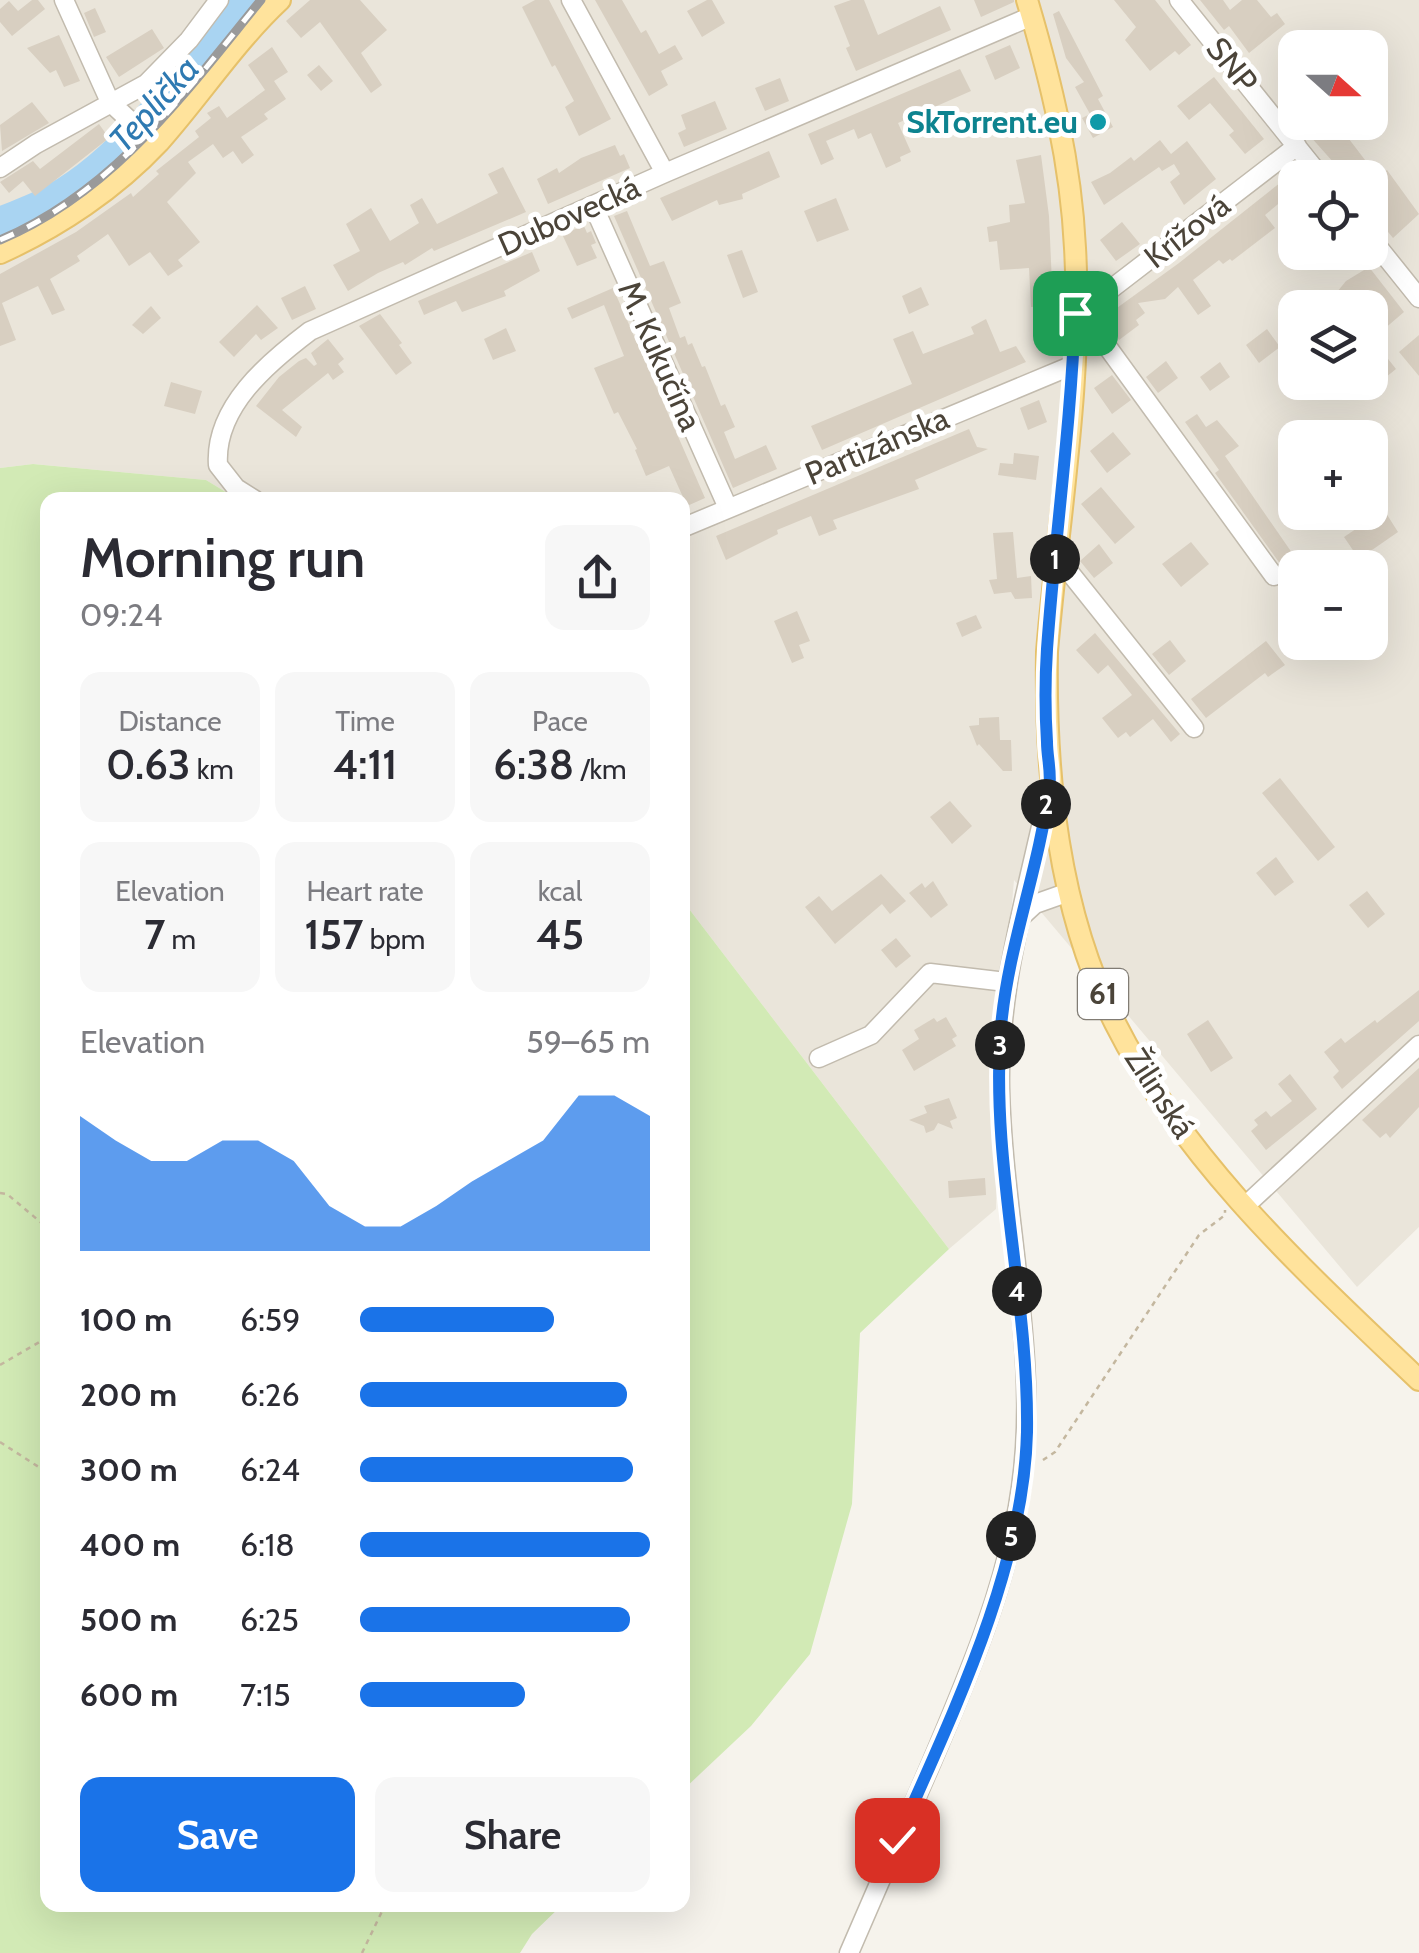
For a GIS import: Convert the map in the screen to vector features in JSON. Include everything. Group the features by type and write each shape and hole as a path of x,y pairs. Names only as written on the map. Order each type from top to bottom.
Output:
{"main road":[{"path":"0,252 42,233 98,196 280,0"},
{"name":"Žilinská","path":"1030,8 1054,98 1076,250 1074,366 1055,554 1046,699 1050,786 1069,892 1087,956 1115,1023 1234,1211"},
{"name":"61","path":"1234,1211 1419,1380"}],"street":[{"path":"64,0 110,102 150,138"},
{"path":"0,168 146,84 189,40 218,0"},
{"path":"571,0 665,173"},
{"name":"SNP","path":"1179,0 1308,160"},
{"name":"Dubovecká","path":"245,492 224,476 218,465 217,452 234,408 266,364 310,331 1030,8"},
{"name":"Krížová","path":"1075,313 1297,146"},
{"name":"M. Kukučína","path":"593,205 728,508"},
{"path":"1388,259 1419,298"},
{"path":"1075,313 1109,349 1274,576"},
{"name":"Partizánska","path":"690,525 1074,366"},
{"path":"1055,554 1194,728"},
{"path":"848,1953 976,1655 997,1591 1021,1490 1027,1436 1026,1384 1000,1083 1006,982 1050,786"},
{"path":"1022,917 1036,904 1069,892"},
{"path":"819,1058 871,1035 930,973 1006,982"},
{"path":"1234,1211 1419,1045"}],"path":[{"path":"0,1193 7,1194 40,1222"},
{"path":"1034,1467 1055,1452 1199,1236 1234,1211"},
{"path":"0,1366 40,1343"},
{"path":"0,1442 40,1468"},
{"path":"362,1953 381,1912"}],"shaded area":[{"path":"0,0 1419,0 1419,1227 1357,1287 1014,880 1001,1031 996,1209 949,1249 690,910 690,492 226,492 206,480 33,464 0,468"}],"green space":[{"path":"33,464 206,480 226,492 40,492 40,1912 555,1912 532,1934 520,1953 0,1953 0,468"},
{"path":"690,910 949,1249 860,1333 852,1504 810,1654 751,1726 690,1783"}],"building":[{"path":"38,0 45,9 12,36 0,22 0,9 9,1 18,11"},
{"path":"310,0 360,0 387,30 361,53 382,85 371,93 320,22 301,38 286,21"},
{"path":"535,0 549,0 611,119 579,136 565,107 574,101 522,7"},
{"path":"595,0 622,0 659,54 675,45 683,59 661,71 668,85 649,96"},
{"path":"712,0 725,23 702,37 687,11"},
{"path":"864,0 878,35 940,6 951,30 856,71 834,6"},
{"path":"974,0 1014,0 1014,2 981,17"},
{"path":"1114,0 1155,0 1191,45 1179,55 1175,51 1150,71 1125,40 1136,27"},
{"path":"1200,0 1223,0 1230,10 1242,0 1257,0 1271,17 1277,13 1285,24 1249,53 1229,26 1224,30"},
{"path":"95,8 106,32 94,37 84,13"},
{"path":"1059,11 1103,96 1098,99 1113,127 1093,138 1082,118 1090,114 1075,87 1084,82 1066,58 1053,14"},
{"path":"152,29 164,48 119,77 106,57"},
{"path":"59,35 80,81 64,87 56,70 50,73 27,48"},
{"path":"1010,45 1020,68 995,80 985,56"},
{"path":"272,47 288,72 274,81 286,99 264,114 268,119 241,137 254,155 242,164 233,151 223,158 213,144 188,162 196,173 167,202 200,242 178,260 183,266 168,276 150,252 129,266 108,234 77,256 80,261 50,279 65,310 52,315 38,286 2,303 16,340 0,346 0,274 76,232 131,193 133,197 159,174 156,171 199,137 195,131 211,118 207,113 219,106 227,118 265,90 248,65"},
{"path":"319,65 333,81 321,91 307,75"},
{"path":"960,69 971,91 898,123 911,152 900,157 901,161 886,168 871,133 858,139 854,129 826,141 834,159 821,165 808,134"},
{"path":"1214,77 1264,139 1245,154 1229,135 1234,131 1210,103 1189,120 1177,106"},
{"path":"780,78 789,101 765,111 755,88"},
{"path":"715,101 727,129 684,147 678,133 686,129 681,115"},
{"path":"32,102 49,123 2,151 0,125"},
{"path":"99,124 109,138 35,196 23,181 9,193 0,182 33,161 40,169"},
{"path":"1160,140 1171,154 1187,141 1216,179 1184,205 1170,182 1180,174 1174,164 1162,171 1159,167 1104,205 1091,182 1131,157 1134,161"},
{"path":"1313,140 1350,140 1365,160 1331,160"},
{"path":"615,145 630,168 548,204 537,179 557,168 559,173 581,158"},
{"path":"769,151 780,177 742,194 743,199 719,205 717,200 672,221 660,198"},
{"path":"1041,155 1049,216 1053,306 1031,307 1029,268 1000,270 997,241 989,242 987,227 1010,222 1009,205 1025,203 1016,160"},
{"path":"503,167 526,212 434,251 432,248 348,291 333,265 360,251 346,224 371,208 390,241 419,223 410,205 422,198 437,224 498,193 488,174"},
{"path":"1388,171 1419,214 1393,238 1388,232"},
{"path":"1278,184 1278,204 1265,215 1275,228 1232,261 1223,264 1219,260 1193,280 1211,306 1198,315 1178,287 1165,299 1138,303 1145,313 1136,320 1139,325 1119,340 1103,318"},
{"path":"836,198 849,230 817,242 804,211"},
{"path":"627,211 650,266 664,261 681,303 669,308 680,338 685,336 688,345 692,343 721,406 725,404 735,427 724,432 735,459 766,445 777,469 733,488 614,216"},
{"path":"1122,222 1140,244 1116,261 1100,240"},
{"path":"584,226 596,243 591,245 597,258 577,266 562,234"},
{"path":"742,250 758,292 743,298 727,255"},
{"path":"532,252 540,271 504,291 506,296 462,312 456,301 424,315 418,301"},
{"path":"1371,270 1387,290 1339,290 1346,281"},
{"path":"305,286 316,309 292,320 281,298"},
{"path":"921,287 929,305 909,314 902,296"},
{"path":"613,288 705,498 690,505 690,492 681,492 669,466 646,476 637,449 618,412 614,414 594,368 624,356 604,305 572,319 567,308"},
{"path":"1388,291 1404,312 1388,326"},
{"path":"257,305 278,328 261,340 256,334 234,357 219,342"},
{"path":"151,306 161,318 143,334 132,325"},
{"path":"380,314 412,363 396,375 359,326"},
{"path":"986,319 1000,352 1016,346 1026,362 822,450 811,426 912,384 893,339 913,331 923,354 974,334 971,327"},
{"path":"506,328 516,351 493,360 484,339"},
{"path":"1267,329 1278,349 1259,363 1246,345"},
{"path":"1419,335 1419,376 1399,352"},
{"path":"328,339 344,359 338,364 344,372 333,380 328,373 282,410 302,427 296,437 256,406 279,377 299,361 306,358 314,366 317,364 311,353"},
{"path":"1388,359 1396,369 1388,375"},
{"path":"1166,361 1178,378 1158,393 1146,377"},
{"path":"1220,362 1230,377 1210,391 1200,377"},
{"path":"1112,375 1131,400 1112,414 1094,388"},
{"path":"171,382 202,391 195,414 164,406"},
{"path":"1039,400 1047,422 1028,430 1020,408"},
{"path":"1197,414 1206,427 1217,420 1239,446 1225,456 1290,550 1278,550 1278,561 1215,473 1219,470 1185,422"},
{"path":"969,429 977,447 988,449 915,480 919,489 833,520 837,529 819,536 811,516 777,530 778,534 726,560 716,536"},
{"path":"1113,432 1131,454 1107,473 1090,451"},
{"path":"1014,453 1039,456 1036,480 998,475 1000,463 1013,464"},
{"path":"1101,487 1135,527 1115,544 1081,504"},
{"path":"1388,516 1398,532 1372,550 1353,550 1344,537 1354,530 1388,530"},
{"path":"1013,532 1017,578 1031,576 1032,598 1015,599 1011,592 994,594 989,580 997,579 993,533"},
{"path":"1191,542 1209,564 1181,587 1162,564"},
{"path":"1099,544 1113,563 1094,578 1080,561"},
{"path":"797,611 810,641 799,645 804,658 792,663 774,621"},
{"path":"976,615 982,628 962,637 956,623"},
{"path":"1095,633 1180,734 1171,742 1153,719 1130,737 1126,732 1118,738 1102,718 1132,695 1108,665 1098,674 1076,650"},
{"path":"1170,640 1186,661 1169,675 1152,654"},
{"path":"1266,641 1285,665 1268,677 1265,673 1206,718 1191,699"},
{"path":"999,717 1000,740 1011,740 1012,771 1003,771 977,746 969,726 979,725 979,718"},
{"path":"1280,778 1335,847 1318,861 1262,793"},
{"path":"950,801 972,826 952,844 930,817"},
{"path":"1276,857 1294,882 1275,896 1256,873"},
{"path":"881,874 906,901 890,914 882,904 835,944 805,907 819,896 832,911"},
{"path":"933,881 948,905 931,918 909,893 922,883 925,888"},
{"path":"1367,891 1385,914 1368,928 1349,905"},
{"path":"896,938 911,956 896,968 881,950"},
{"path":"1419,990 1419,1021 1342,1089 1333,1077 1339,1071 1324,1052 1341,1038 1345,1043 1375,1020 1377,1023"},
{"path":"946,1017 957,1036 952,1039 956,1046 914,1071 902,1050 919,1039 914,1030 934,1018 937,1022"},
{"path":"1208,1020 1233,1058 1211,1072 1187,1034"},
{"path":"1419,1068 1419,1107 1390,1138 1386,1133 1380,1138 1362,1120"},
{"path":"1290,1074 1317,1109 1266,1150 1251,1131 1258,1125 1254,1120 1266,1111 1271,1117 1292,1101 1278,1084"},
{"path":"949,1098 957,1118 950,1121 953,1129 938,1123 926,1133 924,1126 909,1120 927,1113 924,1106"},
{"path":"985,1178 986,1195 949,1198 948,1181"}],"waterway":[{"name":"Teplička","path":"0,222 43,204 101,165 152,113 243,0"}],"railway":[{"path":"0,240 41,220 113,167 175,104 261,0"}],"place":[{"name":"SkTorrent.eu","path":"1098,122"}],"route":[{"path":"897,1840 976,1655 997,1591 1021,1490 1027,1436 1026,1384 1001,1126 1001,1030 1006,982 1050,786 1047,652 1074,366 1075,313"}]}
